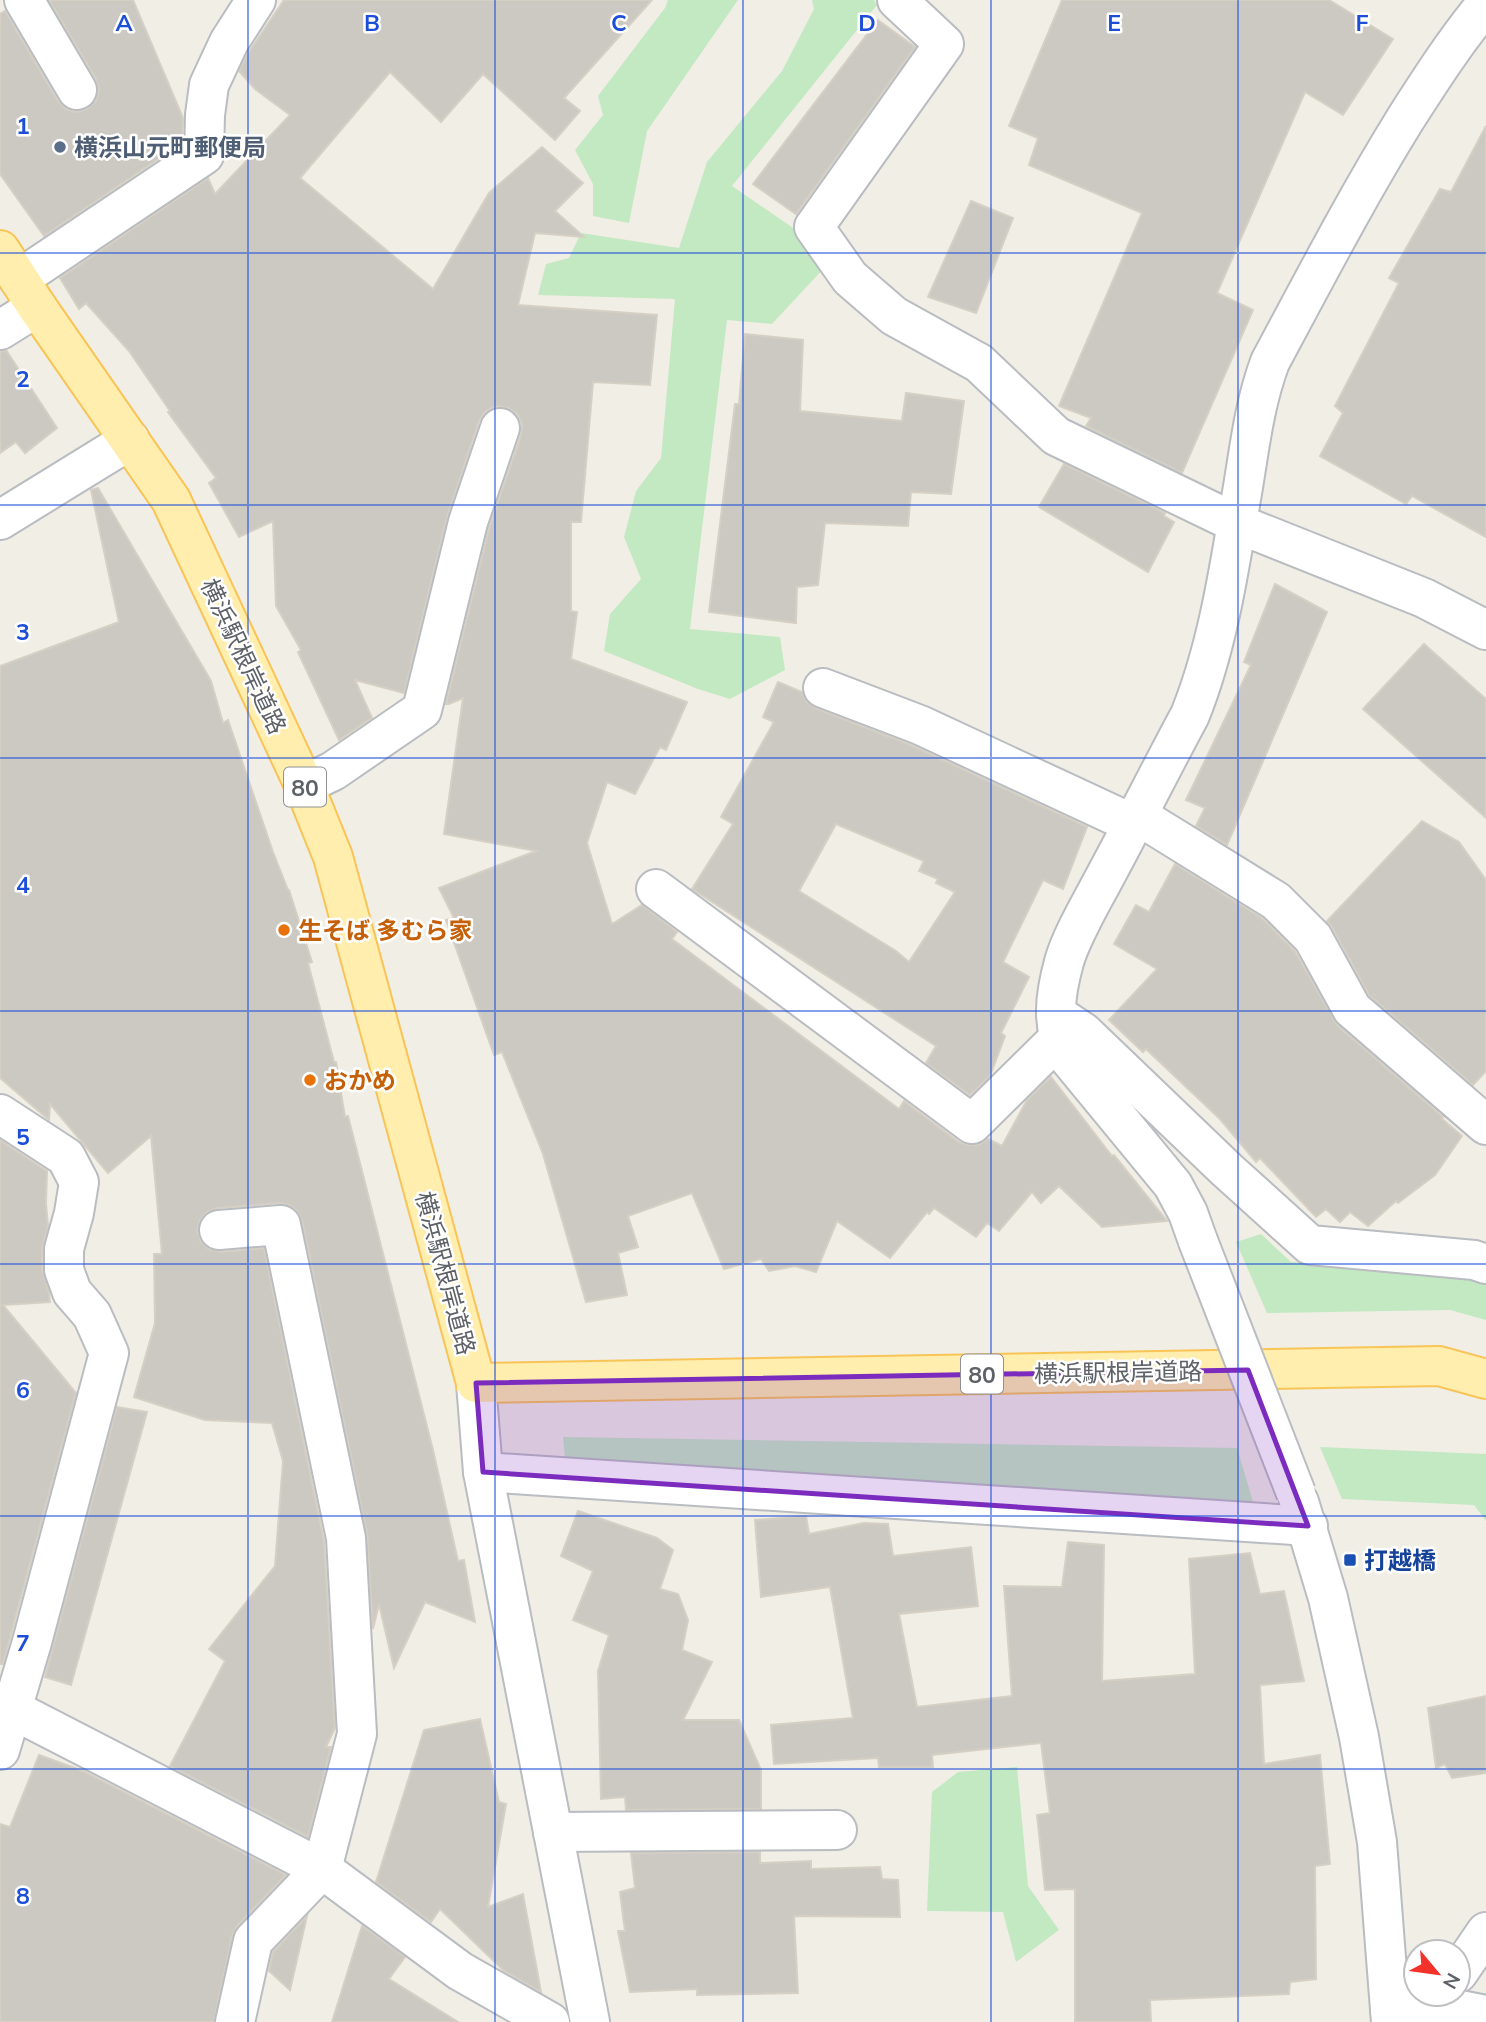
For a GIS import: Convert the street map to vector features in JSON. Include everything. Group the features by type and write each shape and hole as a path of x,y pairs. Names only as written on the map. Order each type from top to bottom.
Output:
{"main road":[{"name":"横浜駅根岸道路","path":"19,279 171,500 304,785 333,857 476,1383 1440,1366 1486,1379"}],"street":[{"path":"24,0 77,90"},
{"path":"0,330 19,279 204,155 209,85 229,42 256,0"},
{"path":"897,0 944,44 814,227 850,278 894,316 979,363 1056,436 1236,523 1424,598 1486,630"},
{"path":"1414,2008 1390,2016 1377,1842 1359,1737 1328,1598 1302,1510 1188,1213 1173,1185 1066,1055 1057,1026 1058,990 1065,959 1086,913 1190,715 1203,682 1236,523 1259,390 1270,362 1386,151 1440,64 1486,4"},
{"path":"304,785 332,771 422,710 468,522 500,428"},
{"path":"0,520 131,440"},
{"path":"823,688 920,725 1135,819 1276,901 1313,938 1352,1009 1486,1125"},
{"path":"656,889 972,1124 1057,1026"},
{"path":"1057,1026 1083,1032 1227,1170 1310,1245 1474,1260 1486,1264"},
{"path":"0,1114 66,1157 79,1182 64,1249 64,1270 72,1292 92,1315 109,1353 32,1642 6,1707 0,1750"},
{"path":"219,1230 281,1225 346,1538 357,1734 322,1869 253,1941 234,2022"},
{"path":"476,1383 483,1472 590,2022"},
{"path":"483,1472 1302,1510"},
{"path":"6,1707 322,1869 460,1971 550,2022"},
{"path":"553,1832 837,1830"},
{"path":"1472,1952 1486,1932"},
{"path":"1464,2008 1486,2015"}],"highlighted area":[{"path":"1248,1370 1308,1526 483,1472 476,1383"}],"green space":[{"path":"668,0 738,0 647,131 629,223 593,216 593,184 575,150 603,115 598,96 665,8"},
{"path":"812,0 874,0 877,5 732,186 802,234 825,267 772,324 727,320 690,629 780,637 785,670 730,699 604,651 610,614 641,579 624,537 636,491 661,458 675,299 538,295 546,264 569,258 581,233 679,248 707,162 782,71 814,9"},
{"path":"1261,1234 1291,1262 1486,1276 1486,1320 1450,1310 1267,1313 1236,1242"},
{"path":"563,1437 1237,1448 1254,1505 565,1458"},
{"path":"1320,1447 1486,1454 1486,1521 1474,1505 1342,1499"},
{"path":"1017,1767 1028,1886 1059,1930 1016,1962 1003,1912 927,1911 932,1792 958,1772"}],"building":[{"path":"49,0 133,0 183,118 182,143 44,236 0,174 0,14 5,11 58,101 66,109 77,112 87,109 96,101 99,90 96,79"},
{"path":"284,0 652,0 564,98 580,111 555,140 483,74 441,122 390,72 300,178 433,289 489,193 542,147 583,183 555,211 584,237 535,233 518,305 657,315 650,385 593,382 581,522 571,522 571,611 577,612 571,659 687,702 666,750 660,747 635,794 607,782 587,843 612,924 642,905 677,932 672,939 899,1109 904,1101 959,1142 978,1145 988,1139 1002,1146 1027,1100 1051,1077 1167,1221 1102,1227 1059,1186 1041,1203 1032,1192 999,1231 987,1223 976,1237 934,1208 929,1214 927,1212 890,1258 837,1221 816,1272 795,1266 769,1271 761,1259 724,1269 692,1193 628,1216 638,1247 618,1253 627,1295 586,1302 543,1154 502,1052 494,1055 446,920 454,918 439,888 536,851 444,834 463,698 446,704 489,528 521,435 522,424 517,414 508,408 496,406 486,411 479,421 447,517 404,693 355,680 372,718 339,740 298,652 301,650 276,606 273,521 239,537 209,483 216,478 168,412 170,411 129,351 86,303 79,309 60,278 208,178 215,194 290,115 255,89 239,71"},
{"path":"1062,0 1329,0 1393,39 1343,115 1305,92 1217,293 1253,310 1182,473 1086,426 1091,418 1059,406 1142,213 1029,165 1038,138 1009,126"},
{"path":"878,20 915,47 796,214 753,184"},
{"path":"1486,126 1486,537 1412,496 1406,504 1320,456 1343,413 1335,406 1399,283 1389,278 1440,189 1451,192"},
{"path":"971,201 1013,218 976,313 928,297"},
{"path":"745,334 803,340 800,411 902,421 906,393 964,401 951,494 911,492 908,526 825,523 818,585 797,587 796,623 709,612 735,404 739,404"},
{"path":"6,350 57,428 25,453 16,442 0,453 0,352"},
{"path":"1064,464 1165,513 1164,516 1174,522 1148,572 1039,507"},
{"path":"98,488 211,681 223,723 228,720 273,852 289,890 312,962 308,963 336,1062 345,1117 348,1116 433,1450 458,1561 464,1560 475,1622 425,1602 394,1668 379,1604 373,1629 367,1534 302,1220 290,1205 280,1203 217,1208 207,1212 200,1220 197,1231 201,1242 209,1249 221,1252 264,1248 324,1541 335,1728 326,1747 331,1747 308,1837 170,1766 225,1661 209,1649 275,1566 283,1461 272,1423 205,1420 134,1397 155,1323 154,1254 162,1254 151,1136 108,1173 50,1104 49,1120 0,1078 0,666 119,622 91,490"},
{"path":"1275,584 1327,612 1227,845 1196,826 1205,808 1186,800 1251,665 1244,662"},
{"path":"1424,644 1486,699 1486,818 1363,709"},
{"path":"778,682 802,692 807,702 815,708 911,745 1087,827 1063,889 1043,880 1003,962 1029,977 1001,1033 1005,1036 990,1076 970,1095 926,1063 936,1046 692,889 733,824 721,817 774,722 763,717","holes":["836,824 924,861 919,871 938,879 936,883 955,892 909,962 896,951 799,891"]},
{"path":"1422,821 1459,842 1486,880 1486,1071 1473,1085 1369,995 1327,921"},
{"path":"1175,864 1262,918 1295,951 1337,1025 1462,1136 1435,1175 1398,1203 1396,1201 1368,1226 1350,1212 1340,1222 1326,1209 1316,1217 1260,1158 1256,1162 1220,1119 1146,1049 1143,1052 1109,1020 1157,969 1114,944 1136,905 1149,912"},
{"path":"0,1140 47,1171 48,1226 42,1249 42,1270 50,1302 3,1305 76,1393 3,1664 0,1664"},
{"path":"117,1407 147,1412 71,1685 45,1677"},
{"path":"578,1511 657,1538 673,1550 660,1589 678,1594 688,1620 682,1650 712,1662 683,1720 739,1720 761,1770 761,1809 626,1810 625,1797 601,1799 598,1671 609,1635 573,1620 593,1571 561,1556"},
{"path":"806,1516 809,1534 864,1523 888,1524 893,1556 971,1547 978,1606 899,1614 917,1707 1012,1696 1004,1586 1062,1587 1068,1542 1104,1545 1102,1681 1195,1674 1189,1559 1250,1553 1260,1594 1284,1591 1304,1681 1260,1685 1264,1764 1320,1755 1330,1864 1315,1866 1316,1979 1290,1982 1289,1994 1150,2000 1151,2022 1075,2022 1075,1889 1045,1890 1037,1815 1050,1813 1041,1743 932,1755 933,1767 879,1767 878,1758 774,1764 771,1725 853,1718 830,1587 761,1597 755,1520"},
{"path":"1486,1696 1486,1773 1452,1778 1445,1764 1436,1768 1428,1708"},
{"path":"480,1719 499,1802 506,1804 488,1907 523,1894 541,1992 503,1970 440,1909 431,1922 376,1882 424,1730"},
{"path":"39,1755 83,1771 286,1875 237,1926 232,1936 214,2022 0,2022 0,1824 10,1827"},
{"path":"760,1852 760,1863 811,1861 811,1869 880,1867 882,1879 898,1880 900,1917 794,1916 798,1993 697,1995 697,1989 630,1992 618,1931 625,1931 620,1892 635,1888 631,1853"},
{"path":"307,1916 290,1990 269,1971 273,1952"},
{"path":"362,1926 405,1957 389,1979 458,2022 332,2022"}],"place":[{"name":"横浜山元町郵便局","path":"60,147"},
{"name":"生そば 多むら家","path":"284,930"},
{"name":"おかめ","path":"310,1080"},
{"name":"打越橋","path":"1350,1560"}]}
